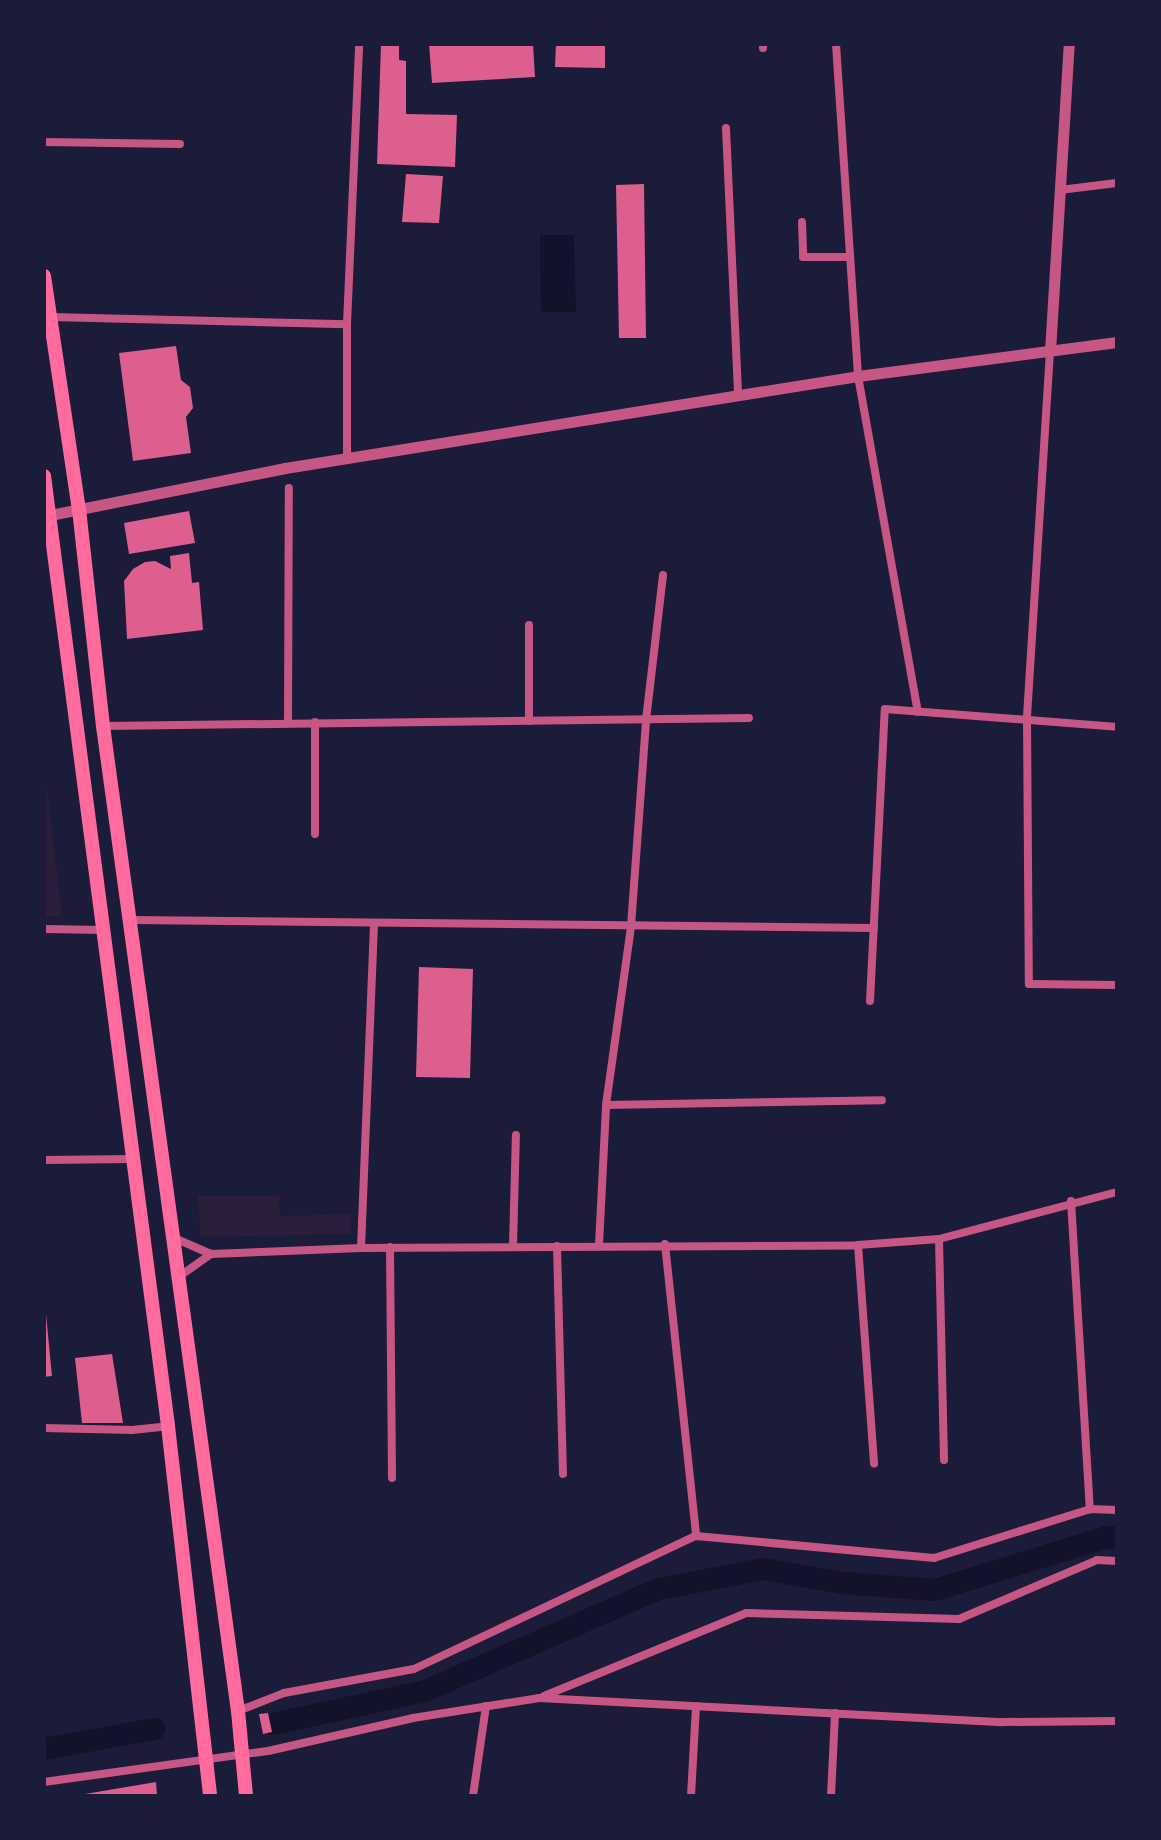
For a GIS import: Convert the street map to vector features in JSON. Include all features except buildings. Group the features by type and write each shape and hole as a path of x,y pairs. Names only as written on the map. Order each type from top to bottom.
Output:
{"main road":[{"path":"44,276 79,509 103,726 238,1711 246,1796"},
{"path":"44,476 168,1426 210,1796"}],"street":[{"path":"347,458 347,324 359,44"},
{"path":"836,44 858,376 918,712"},
{"path":"1069,44 1027,719 1029,984 1117,985"},
{"path":"726,128 738,395"},
{"path":"44,142 180,144"},
{"path":"1060,190 1117,183"},
{"path":"802,222 803,257 850,257"},
{"path":"50,317 347,324"},
{"path":"47,516 347,458 858,376 1117,342"},
{"path":"288,722 286,612 289,488"},
{"path":"599,1245 606,1105 631,926 646,720 663,575"},
{"path":"529,625 529,721"},
{"path":"870,1001 885,709 1117,727"},
{"path":"103,726 749,718"},
{"path":"315,722 315,834"},
{"path":"131,920 874,928"},
{"path":"361,1248 374,923"},
{"path":"44,929 103,930"},
{"path":"606,1105 882,1100"},
{"path":"513,1246 516,1135"},
{"path":"44,1160 133,1159"},
{"path":"172,1237 211,1254 390,1247 858,1245 939,1239 1071,1201 1117,1192"},
{"path":"1071,1201 1090,1509"},
{"path":"939,1239 944,1460"},
{"path":"665,1244 696,1536"},
{"path":"858,1245 874,1463"},
{"path":"557,1246 563,1474"},
{"path":"390,1247 392,1478"},
{"path":"177,1278 211,1254"},
{"path":"44,1428 132,1430 168,1426"},
{"path":"238,1711 275,1697 414,1669 696,1536 934,1558 1090,1509 1117,1510"},
{"path":"539,1698 746,1613 959,1619 1097,1560 1117,1561"},
{"path":"44,1782 240,1754 539,1698 1002,1722 1117,1721"},
{"path":"473,1796 486,1706"},
{"path":"691,1796 696,1706"},
{"path":"831,1796 835,1713"}],"shaded area":[{"path":"540,235 574,235 576,312 541,312"},
{"path":"44,788 47,788 62,916 44,916"},
{"path":"198,1196 279,1196 280,1216 351,1214 350,1234 201,1237"}],"waterway":[{"path":"273,1724 425,1691 659,1589 763,1569 843,1583 935,1590 1107,1537 1117,1538"},
{"path":"44,1749 154,1729"}]}
